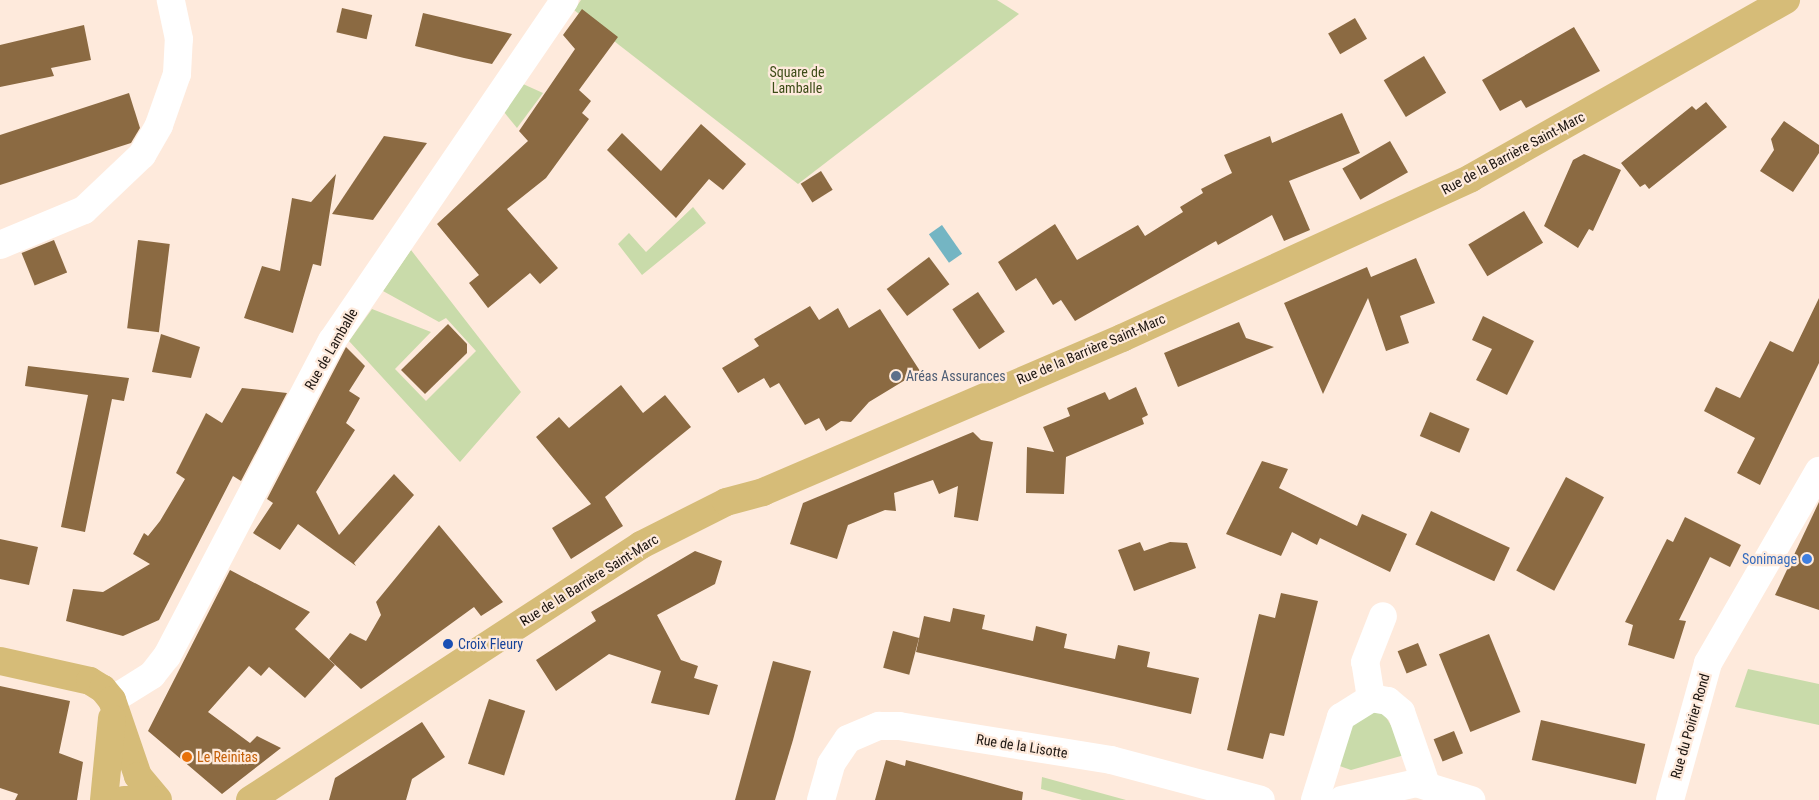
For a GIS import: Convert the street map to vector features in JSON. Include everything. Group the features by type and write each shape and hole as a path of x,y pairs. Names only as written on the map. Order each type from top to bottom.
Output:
{"main road":[{"name":"Rue de la Barrière Saint-Marc","path":"250,800 641,545 726,502 763,492 1122,338 1471,178 1786,0"},
{"path":"0,661 90,681 112,702 138,776 157,800"},
{"path":"104,800 112,702"},
{"path":"124,800 157,800"}],"street":[{"path":"0,244 84,210 142,156 159,125 176,74 179,39 171,0"},
{"name":"Rue de Lamballe","path":"112,702 152,675 167,656 332,341 565,0"},
{"name":"Rue du Poirier Rond","path":"1670,800 1708,663 1819,471"},
{"path":"1371,698 1365,662 1383,616"},
{"path":"1315,800 1341,716 1371,698 1388,701 1401,712 1426,784"},
{"name":"Rue de la Lisotte","path":"821,800 831,764 848,739 879,726 899,726 1111,760 1261,800"},
{"path":"1342,800 1407,783 1426,784 1471,800"}],"green space":[{"name":"Square de Lamballe","path":"581,0 997,0 1019,14 798,184 574,10"},
{"path":"523,84 543,93 517,128 504,112"},
{"path":"693,207 706,223 642,275 618,244 629,233 646,252"},
{"path":"411,250 521,392 460,462 349,341 372,309 431,332 395,369 426,401 476,351 446,318 439,322 383,291"},
{"path":"1748,669 1819,684 1819,725 1735,707"},
{"path":"1369,712 1383,712 1408,754 1351,770 1334,764 1350,725"},
{"path":"1042,777 1126,800 1082,800 1041,789"}],"water":[{"path":"942,225 962,254 949,263 929,234"}],"building":[{"path":"342,8 372,15 367,39 336,32"},
{"path":"582,9 618,37 579,90 591,101 582,113 589,119 546,178 507,209 558,268 540,284 530,273 488,308 469,283 479,275 437,224 528,141 519,131 575,49 563,35"},
{"path":"423,13 512,34 492,64 464,58 415,46"},
{"path":"1355,18 1367,39 1340,54 1328,34"},
{"path":"84,25 91,60 51,68 54,76 0,87 0,45"},
{"path":"1574,27 1600,71 1526,108 1521,100 1500,111 1482,80"},
{"path":"1424,56 1446,93 1406,117 1384,80"},
{"path":"129,93 140,128 131,143 0,185 0,135"},
{"path":"1706,102 1727,127 1649,189 1645,184 1640,187 1621,163 1692,106 1696,110"},
{"path":"1342,113 1360,153 1289,181 1310,230 1284,241 1272,215 1218,245 1216,241 1075,321 1061,300 1053,305 1036,278 1016,291 998,262 1055,224 1077,260 1138,225 1145,236 1183,212 1180,207 1203,193 1201,189 1232,173 1224,155 1270,136 1272,143"},
{"path":"1784,121 1819,145 1819,153 1793,192 1760,171 1774,150 1771,139"},
{"path":"701,124 746,164 723,190 709,179 676,218 607,150 622,133 661,171"},
{"path":"384,136 427,143 373,220 332,214"},
{"path":"1390,141 1408,172 1360,200 1342,168"},
{"path":"1584,154 1621,170 1593,231 1589,229 1578,248 1544,226 1573,160"},
{"path":"821,171 833,190 812,202 801,184"},
{"path":"336,174 321,266 313,264 293,333 244,318 262,266 280,271 292,198 311,202"},
{"path":"1524,211 1543,243 1487,276 1468,244"},
{"path":"54,240 67,272 35,286 22,253"},
{"path":"138,240 170,244 159,332 127,328"},
{"path":"929,257 949,284 907,316 887,289"},
{"path":"1416,258 1435,303 1400,316 1409,343 1386,351 1368,298 1323,394 1284,303 1367,267 1371,277"},
{"path":"978,292 1005,332 979,349 952,309"},
{"path":"1819,298 1819,363 1760,485 1737,473 1755,438 1704,411 1716,387 1740,398 1770,341 1793,352"},
{"path":"810,306 819,320 838,308 849,328 880,309 920,371 869,402 851,422 841,421 826,431 819,418 805,425 779,383 770,388 764,378 738,393 722,368 759,346 754,339"},
{"path":"1483,316 1534,341 1507,395 1476,380 1492,349 1472,340"},
{"path":"1239,322 1246,338 1274,347 1178,387 1164,353"},
{"path":"448,324 467,344 467,353 425,394 401,370"},
{"path":"161,334 200,347 191,378 152,372"},
{"path":"346,347 365,366 349,391 360,398 346,423 355,430 316,492 339,535 394,474 414,495 354,563 356,566 298,524 280,550 253,533 273,503 267,499"},
{"path":"28,366 129,378 124,401 112,399 85,532 61,527 88,395 25,386"},
{"path":"621,385 643,413 665,395 691,427 605,497 623,526 571,559 552,528 591,504 536,437 559,417 569,428"},
{"path":"1136,387 1148,415 1142,418 1144,424 1066,457 1064,494 1026,493 1027,447 1054,452 1043,427 1070,416 1067,408 1105,392 1109,400"},
{"path":"242,388 287,393 241,481 233,476 159,620 123,636 66,621 73,589 103,592 150,564 133,554 144,533 148,536 160,521 185,479 176,473 206,413 222,423"},
{"path":"1430,412 1470,429 1459,453 1420,436"},
{"path":"973,432 981,440 993,442 978,521 954,517 958,486 939,494 933,480 894,493 896,511 885,510 848,525 837,559 790,544 803,503"},
{"path":"1262,461 1288,469 1279,488 1357,526 1362,514 1407,534 1390,572 1320,538 1317,545 1292,532 1281,556 1226,534"},
{"path":"1566,477 1604,497 1554,591 1516,571"},
{"path":"1819,502 1819,610 1775,595"},
{"path":"1431,511 1510,548 1494,581 1415,545"},
{"path":"1685,517 1741,545 1730,567 1710,557 1679,620 1686,621 1674,659 1628,645 1633,625 1625,622 1667,539 1673,542"},
{"path":"439,525 503,602 481,616 474,607 361,689 329,659 350,633 366,641 381,615 376,602"},
{"path":"0,539 38,547 29,585 0,579"},
{"path":"1140,542 1144,551 1170,542 1187,543 1196,568 1134,591 1118,550"},
{"path":"695,551 722,561 715,584 657,615 681,660 698,666 694,678 718,685 709,715 651,703 661,671 609,654 556,691 536,660 596,621 591,612"},
{"path":"230,570 310,612 295,629 335,665 305,698 269,667 261,676 249,666 208,712 250,743 257,736 281,748 222,794 148,731"},
{"path":"1281,593 1318,601 1284,736 1270,733 1263,759 1227,750 1259,614 1275,618"},
{"path":"953,608 985,615 982,629 1033,641 1036,626 1067,634 1064,648 1115,659 1118,645 1150,652 1147,667 1199,678 1191,714 916,652 924,616 950,622"},
{"path":"893,631 919,638 909,675 883,668"},
{"path":"1489,634 1520,712 1470,732 1439,654"},
{"path":"1418,643 1427,665 1407,673 1398,651"},
{"path":"773,661 811,671 793,740 775,800 735,800"},
{"path":"0,686 70,701 59,753 83,762 77,800 15,800 18,794 0,788"},
{"path":"489,699 525,711 504,775 468,764"},
{"path":"1541,720 1645,744 1636,784 1532,760"},
{"path":"422,722 445,757 412,779 406,800 329,800 335,778"},
{"path":"1454,731 1463,753 1443,761 1434,739"},
{"path":"886,760 905,766 906,760 1023,792 1022,800 875,800"}],"place":[{"name":"Aréas Assurances","path":"896,376"},
{"name":"Sonimage","path":"1807,559"},
{"name":"Croix Fleury","path":"448,644"},
{"name":"Le Reinitas","path":"187,757"}]}
